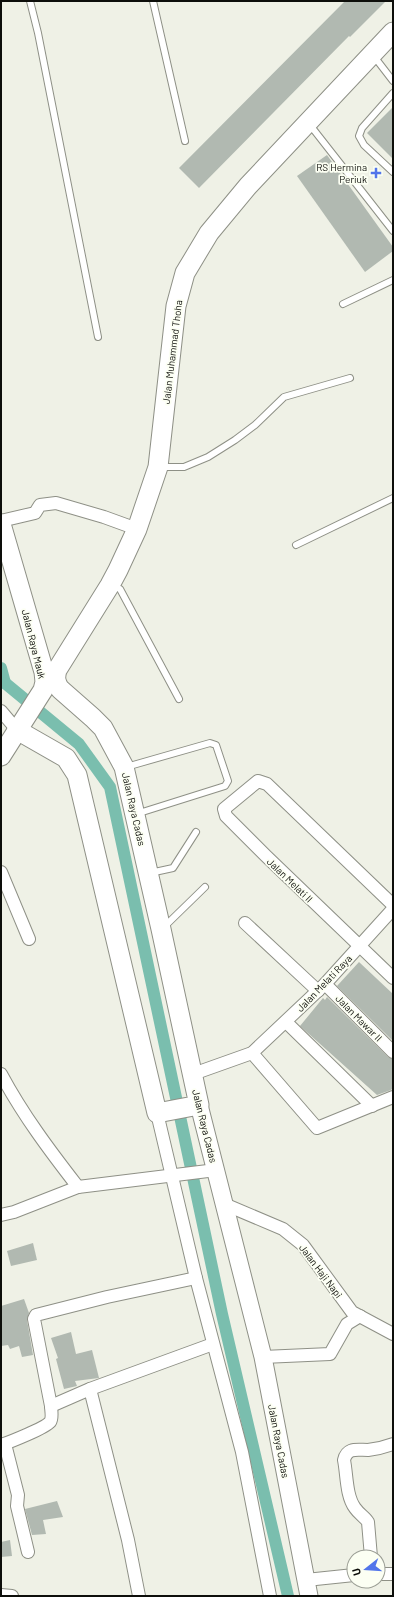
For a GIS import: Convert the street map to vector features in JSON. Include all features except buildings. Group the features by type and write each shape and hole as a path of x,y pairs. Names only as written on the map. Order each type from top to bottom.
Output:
{"main road":[{"name":"Jalan Muhammad Thoha","path":"49,684 110,586 137,529 158,467 176,306 185,273 209,233 248,186 393,32"},
{"name":"Jalan Raya Mauk","path":"1,522 44,672 45,682 49,684 16,724 1,756"},
{"name":"Jalan Raya Cadas","path":"49,684 57,686 103,728 124,767 136,814 193,1074 194,1105"},
{"path":"16,724 66,758 77,775 161,1112 194,1105"}],"street":[{"path":"1,522 35,513 40,505 56,503 137,529"},
{"path":"1,711 16,724"},
{"name":"Jalan Melati II","path":"393,905 267,784 258,781 224,809 224,812 266,856 393,978"},
{"path":"1,872 29,940"},
{"name":"Jalan Melati Raya","path":"252,1053 321,987 393,909"},
{"name":"Jalan Mawar II","path":"245,923 321,987 393,1052"},
{"path":"286,1022 372,1106"},
{"path":"193,1074 252,1053 317,1128 393,1097"},
{"path":"1,1074 39,1136 78,1187"},
{"name":"Jalan Raya Cadas","path":"194,1105 209,1171 224,1204 263,1357 308,1588"},
{"path":"161,1112 196,1278 242,1452 270,1596"},
{"path":"1,1215 14,1212 78,1187 209,1171"},
{"name":"Jalan Haji Napi","path":"224,1204 283,1230 303,1245 352,1312 393,1334"},
{"path":"28,1552 17,1506 18,1495 3,1445 48,1423 51,1419 51,1406 34,1319 36,1315 107,1297 196,1278"},
{"path":"263,1357 330,1354 347,1324 360,1316"},
{"path":"51,1406 90,1389 214,1344"},
{"path":"90,1389 128,1540 139,1596"},
{"path":"370,1549 368,1522 350,1500 344,1460 345,1455 347,1452 356,1449 367,1450 393,1444"},
{"path":"308,1588 346,1577"},
{"path":"1,1595 12,1596"}],"lane":[{"path":"30,1 98,337"},
{"path":"153,1 185,141"},
{"path":"372,54 393,81"},
{"path":"393,93 362,128 359,136 364,145 393,172"},
{"path":"307,122 393,230"},
{"path":"343,304 393,280"},
{"path":"158,467 184,467 208,457 240,436 284,397 350,378"},
{"path":"296,545 393,498"},
{"path":"110,586 120,589 179,699"},
{"path":"124,767 210,742 216,745 228,781 225,786 136,814"},
{"path":"149,874 173,868 196,832"},
{"path":"161,929 205,887"}],"waterway":[{"path":"1,668 5,683"},
{"path":"5,683 79,744 110,787 222,1314 288,1596"}],"place":[{"name":"RS Hermina Periuk","path":"376,173"}]}
